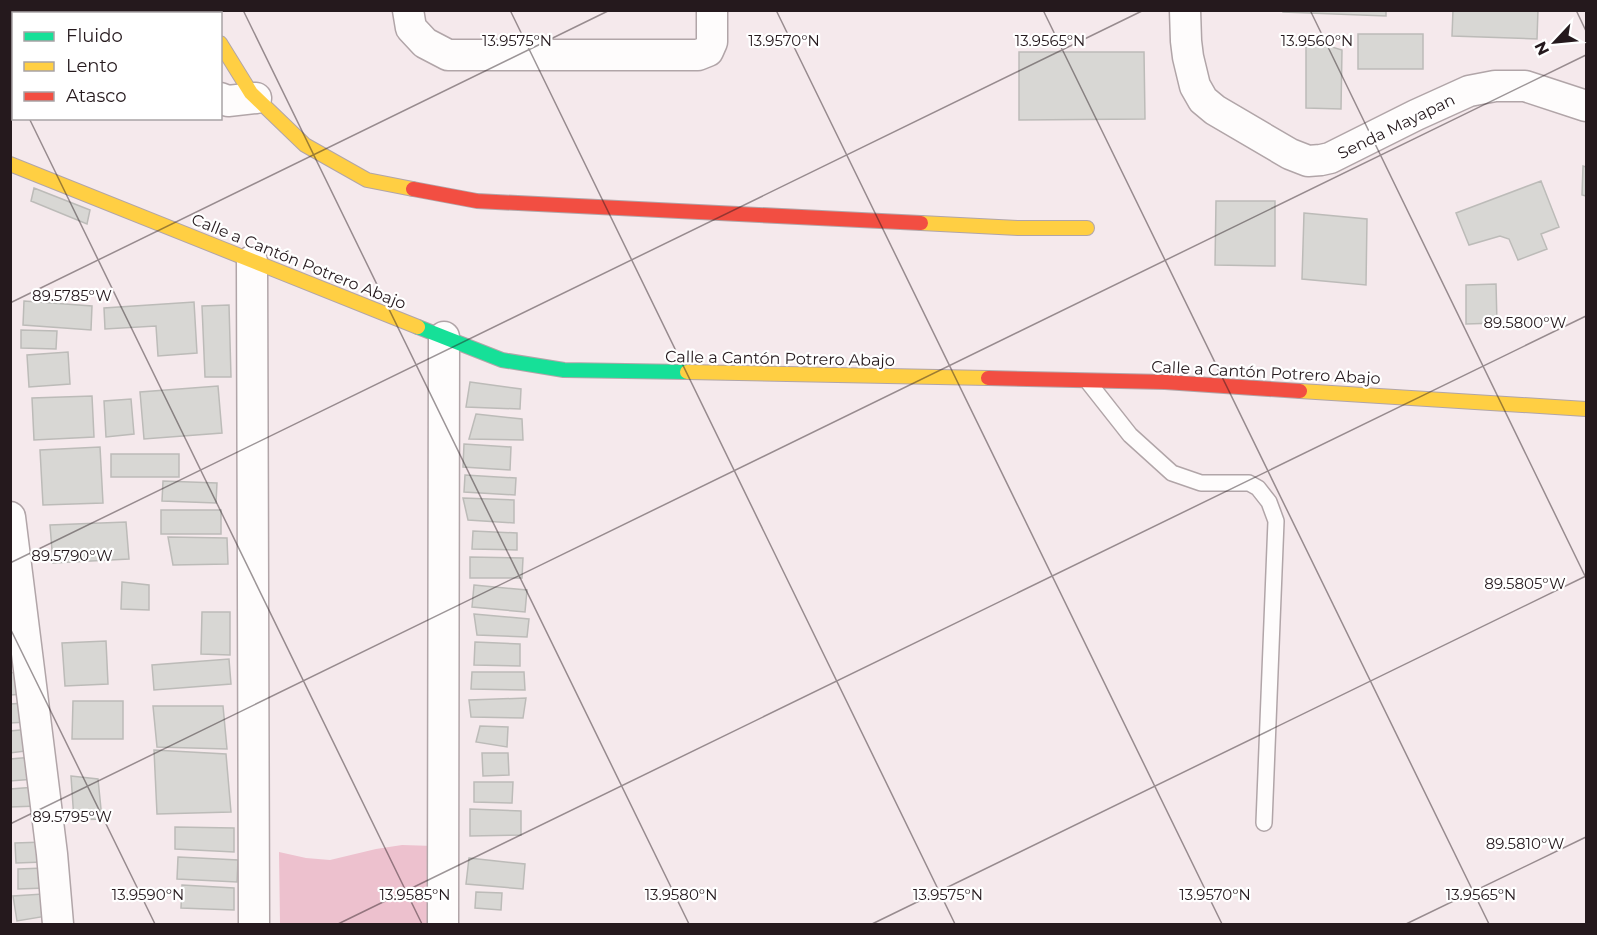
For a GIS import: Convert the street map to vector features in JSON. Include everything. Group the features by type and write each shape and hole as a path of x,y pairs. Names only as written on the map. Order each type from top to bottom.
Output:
{"street":[{"path":"408,10 411,28 425,43 448,55 698,55 708,51 712,42 712,10"},
{"name":"Senda Mayapan","path":"1185,10 1188,57 1195,86 1203,99 1215,110 1290,154 1308,161 1330,158 1406,119 1469,91 1495,86 1525,86 1587,106"},
{"path":"222,47 251,93 305,145 367,180 477,201 1018,228 1087,228"},
{"path":"222,99 228,101 256,98"},
{"name":"Calle a Cantón Potrero Abajo","path":"10,164 502,360 564,370 1165,382 1587,409"},
{"path":"252,261 254,924"},
{"path":"444,337 444,924"},
{"path":"10,517 52,854 58,924"}],"lane":[{"path":"1087,380 1130,435 1172,473 1201,483 1250,483 1258,488 1269,502 1276,521 1264,823"}],"shaded area":[{"path":"402,845 434,846 433,924 280,924 279,852 330,860"}],"building":[{"path":"1283,10 1386,10 1386,16 1283,12"},
{"path":"1453,10 1538,10 1537,39 1452,36"},
{"path":"1358,34 1423,34 1423,69 1358,69"},
{"path":"1306,39 1342,50 1341,109 1306,108"},
{"path":"1019,52 1144,52 1145,119 1019,120"},
{"path":"1583,166 1586,167 1586,196 1582,195"},
{"path":"1541,181 1559,227 1541,234 1547,249 1518,260 1509,239 1500,236 1469,245 1456,213"},
{"path":"34,188 90,210 87,224 31,201"},
{"path":"1216,201 1275,201 1275,266 1215,265"},
{"path":"1304,213 1367,219 1366,285 1302,279"},
{"path":"1496,284 1497,323 1466,324 1466,285"},
{"path":"24,301 92,306 91,330 23,325"},
{"path":"194,302 197,353 158,356 156,326 105,329 104,308"},
{"path":"229,305 231,377 205,377 202,306"},
{"path":"21,330 57,331 56,349 21,348"},
{"path":"68,352 70,384 29,387 27,355"},
{"path":"470,382 521,389 520,409 466,407"},
{"path":"218,386 222,433 144,439 140,392"},
{"path":"92,396 94,437 34,440 32,398"},
{"path":"131,399 134,434 106,437 104,401"},
{"path":"476,414 522,419 523,440 469,439"},
{"path":"464,444 511,447 510,470 463,467"},
{"path":"100,447 103,503 43,505 40,450"},
{"path":"111,454 179,454 179,477 111,477"},
{"path":"465,475 516,478 515,495 464,492"},
{"path":"163,481 217,483 216,503 162,501"},
{"path":"463,498 514,500 514,523 468,520"},
{"path":"161,510 221,510 221,534 161,534"},
{"path":"126,522 129,559 53,563 50,525"},
{"path":"473,531 517,533 517,550 472,549"},
{"path":"168,537 227,538 228,564 173,565"},
{"path":"470,557 523,558 522,578 470,578"},
{"path":"122,582 149,585 149,610 121,609"},
{"path":"474,585 527,590 525,612 472,607"},
{"path":"202,612 230,612 230,655 201,654"},
{"path":"474,614 529,619 527,637 477,635"},
{"path":"106,641 108,684 65,686 62,643"},
{"path":"475,642 520,644 520,666 474,665"},
{"path":"229,659 231,684 154,690 152,665"},
{"path":"23,671 26,694 10,695 10,673"},
{"path":"472,672 524,672 525,690 471,689"},
{"path":"526,698 523,718 471,717 469,700"},
{"path":"73,701 123,701 123,739 72,739"},
{"path":"25,703 27,722 10,723 10,704"},
{"path":"153,706 223,706 227,749 157,747"},
{"path":"480,726 508,727 507,747 476,742"},
{"path":"30,729 33,750 10,753 10,731"},
{"path":"154,750 226,754 231,812 157,814"},
{"path":"482,753 508,753 509,775 483,776"},
{"path":"33,757 35,779 10,781 10,759"},
{"path":"71,776 98,779 102,819 74,820"},
{"path":"474,782 513,782 512,803 474,802"},
{"path":"36,787 38,806 10,807 10,789"},
{"path":"470,809 521,811 521,835 470,836"},
{"path":"175,827 234,828 234,852 175,849"},
{"path":"44,842 44,862 16,863 15,843"},
{"path":"178,857 238,860 237,882 177,879"},
{"path":"469,858 525,864 523,889 466,884"},
{"path":"44,868 45,888 18,889 18,869"},
{"path":"182,885 234,888 234,910 181,908"},
{"path":"476,892 502,893 501,910 475,908"},
{"path":"43,894 47,916 17,921 13,896"}],"traffic: fast":[{"path":"418,327 502,360 564,370 687,372"}],"traffic: slow":[{"path":"222,46 251,93 305,145 367,180 413,189"},
{"path":"10,164 418,327"},
{"path":"921,223 1018,228 1087,228"},
{"path":"687,372 988,378"},
{"path":"1300,391 1586,409"}],"traffic: jam":[{"path":"413,189 477,201 921,223"},
{"path":"988,378 1165,382 1300,391"}]}
